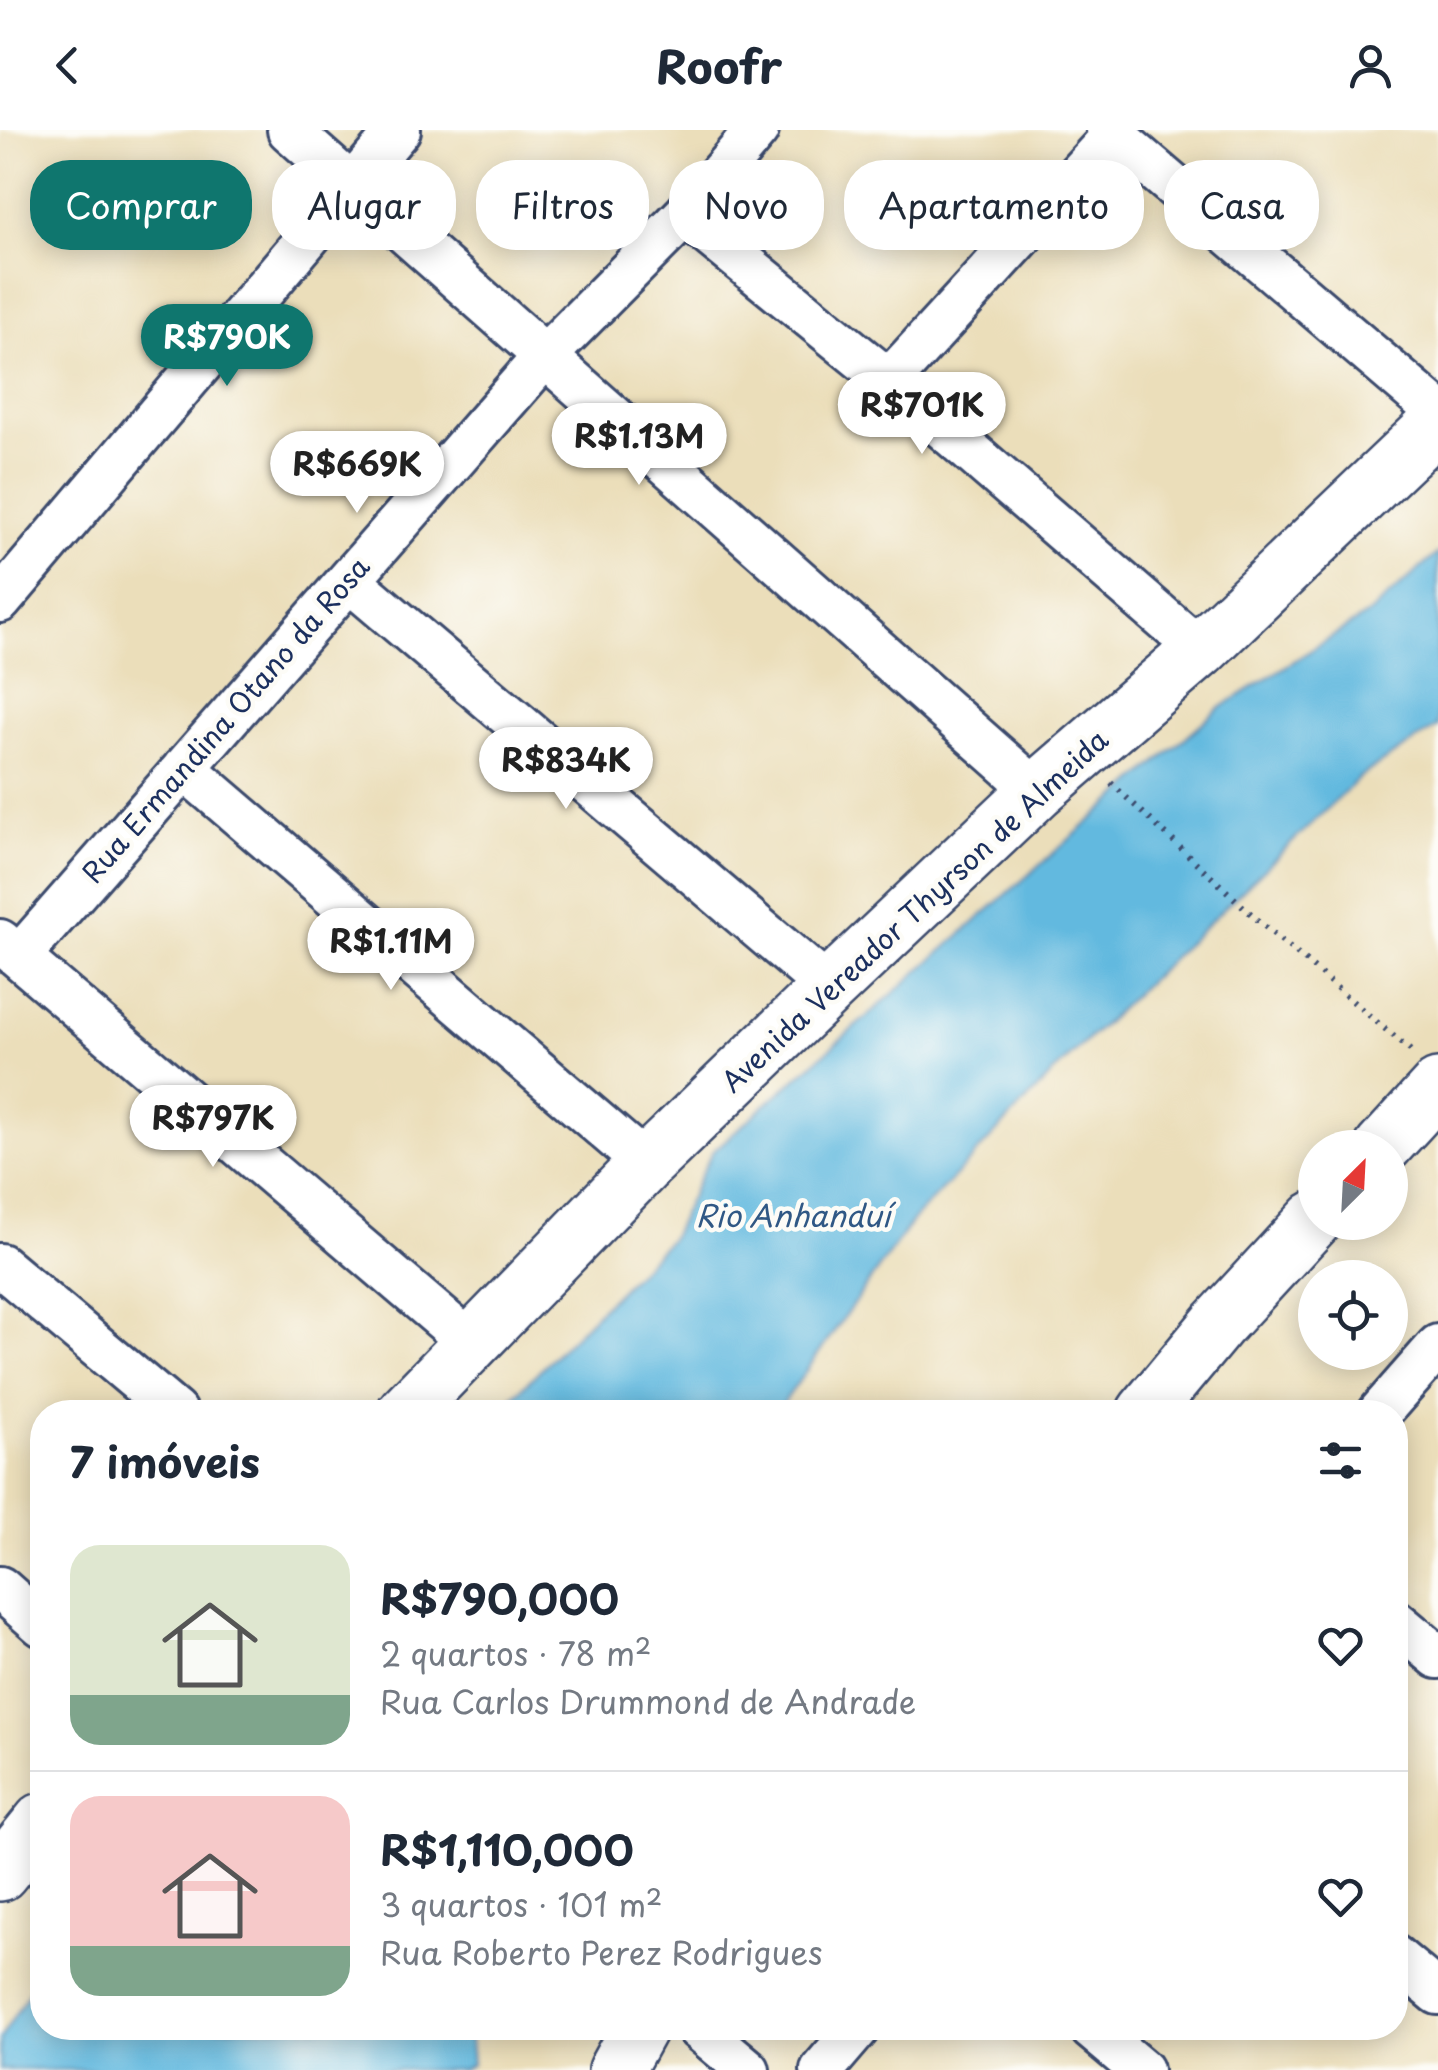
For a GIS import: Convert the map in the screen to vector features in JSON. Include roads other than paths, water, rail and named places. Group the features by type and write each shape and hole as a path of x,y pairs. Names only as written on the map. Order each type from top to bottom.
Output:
{"main road":[{"name":"Avenida Vereador Thyrson de Almeida","path":"417,1400 646,1164 1037,791 1200,650 1438,423"},
{"path":"1399,1130 1430,1096"},
{"path":"1157,1400 1219,1323 1298,1237"},
{"path":"0,1873 30,1836"},
{"path":"616,2070 632,2040"}],"street":[{"path":"290,130 323,160"},
{"path":"374,160 399,130"},
{"name":"Rua Ermandina Otano da Rosa","path":"732,160 758,130"},
{"path":"890,381 1111,133 1438,412"},
{"name":"Rua Ermandina Otano da Rosa","path":"10,949 184,768 544,356 669,231"},
{"path":"0,600 298,250"},
{"path":"424,250 1037,791"},
{"path":"728,250 890,381 1200,650"},
{"path":"348,580 830,988"},
{"path":"184,768 646,1164"},
{"path":"10,949 472,1344"},
{"path":"0,1266 161,1400"},
{"path":"1391,1400 1438,1346"},
{"path":"0,1588 30,1614"},
{"path":"1408,1632 1438,1658"},
{"path":"1408,1968 1438,1993"},
{"path":"712,2040 748,2070"},
{"path":"822,2070 848,2040"},
{"path":"1105,2040 1141,2070"}],"water":[{"name":"Rio Anhanduí","path":"1438,553 1438,726 1361,776 1054,1072 913,1220 786,1400 510,1400 670,1239 712,1152 1217,710 1371,612"},
{"path":"30,1990 30,2040 470,2040 472,2064 462,2070 0,2070 0,2039"}]}
